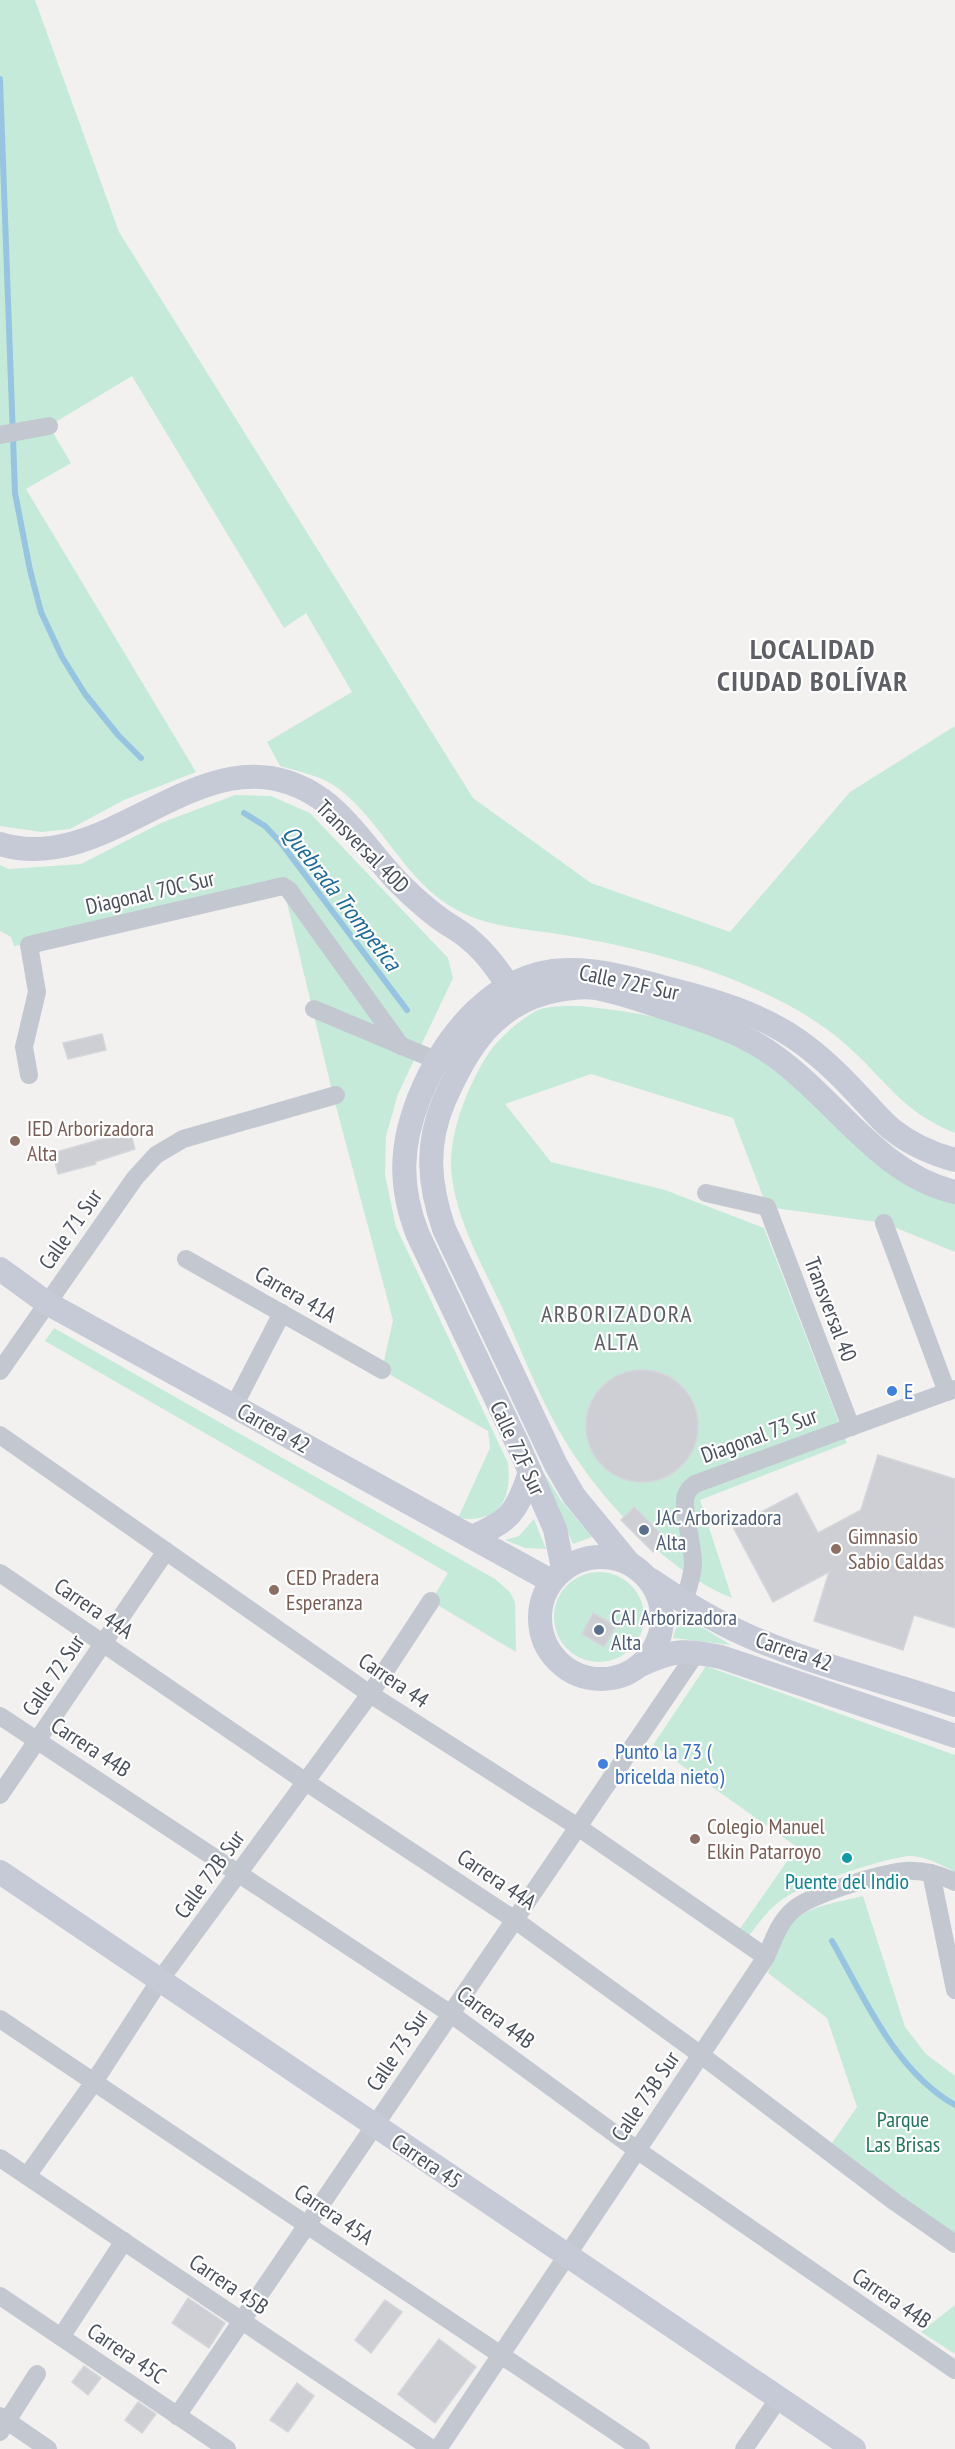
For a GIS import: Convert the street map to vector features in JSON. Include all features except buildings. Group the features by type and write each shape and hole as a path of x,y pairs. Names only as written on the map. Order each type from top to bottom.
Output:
{"street":[{"path":"0,435 49,426"},
{"name":"Transversal 40D","path":"0,844 20,850 61,847 89,838 206,785 243,777 278,780 306,790 321,799 345,820 397,881 419,902 481,950 514,994"},
{"name":"Diagonal 70C Sur","path":"29,1075 24,1047 36,992 29,945 283,886 289,890 401,1046"},
{"name":"Calle 72F Sur","path":"636,1569 574,1496 555,1465 444,1229 432,1189 430,1162 433,1136 440,1110 451,1084 480,1035 496,1019 514,994 548,971 568,969 594,971 663,987 737,1009 777,1027 818,1055 893,1131 938,1155 955,1160"},
{"name":"Calle 72F Sur","path":"557,1574 558,1538 530,1472 418,1234 408,1208 404,1179 408,1131 426,1082 463,1024 483,1004 514,994 592,987 719,1026 775,1056 814,1088 898,1167 922,1181 955,1192"},
{"path":"314,1009 438,1061"},
{"name":"Calle 71 Sur","path":"0,1371 135,1178 167,1147 202,1132 336,1095"},
{"name":"Transversal 40","path":"706,1193 767,1207 851,1427"},
{"path":"884,1222 951,1390"},
{"name":"Carrera 41A","path":"186,1258 382,1370"},
{"name":"Carrera 42","path":"0,1269 47,1303 472,1537 557,1574"},
{"path":"234,1406 282,1313"},
{"name":"Diagonal 73 Sur","path":"684,1601 690,1584 693,1564 692,1539 685,1497 688,1490 695,1484 951,1390"},
{"name":"Carrera 44","path":"0,1435 370,1694 578,1827 766,1957"},
{"path":"472,1537 506,1520 524,1492 530,1472"},
{"name":"Calle 72 Sur","path":"0,1795 166,1551"},
{"path":"594,1557 612,1557 636,1569 658,1595 663,1620 660,1637 653,1652 641,1665 625,1675 606,1680 587,1678 569,1671 554,1658 544,1642 539,1623 540,1604 557,1574 577,1561 594,1557"},
{"name":"Carrera 42","path":"636,1569 684,1601 760,1641 955,1705"},
{"name":"Carrera 44A","path":"0,1573 306,1782 515,1920 955,2244"},
{"name":"Calle 72B Sur","path":"27,2176 94,2082 160,1980 370,1694 431,1600"},
{"name":"Carrera 42","path":"641,1665 673,1652 697,1652 742,1664 955,1736"},
{"name":"Calle 73 Sur","path":"177,2416 697,1652"},
{"name":"Carrera 44B","path":"0,1716 451,2014 638,2150 955,2370"},
{"name":"Calle 73B Sur","path":"438,2449 766,1957 782,1921 803,1902 891,1874 908,1871 931,1873 955,1882"},
{"name":"Carrera 45","path":"0,1872 854,2449"},
{"path":"931,1873 955,1990"},
{"name":"Carrera 45A","path":"0,2019 641,2449"},
{"name":"Carrera 45B","path":"0,2158 432,2449"},
{"path":"61,2337 124,2241"},
{"name":"Carrera 45C","path":"0,2296 226,2449"},
{"path":"37,2374 2,2423 48,2449"},
{"path":"744,2449 779,2398"}],"green space":[{"path":"0,0 35,0 119,232 473,798 591,883 730,932 850,792 955,726 955,1133 920,1115 859,1056 820,1024 781,1001 753,988 697,966 653,954 586,939 495,924 455,909 422,883 369,818 339,789 319,778 280,766 267,742 352,692 306,613 284,628 132,376 49,426 71,463 26,489 196,772 124,800 70,829 41,832 0,826"},
{"path":"235,795 271,796 310,813 448,958 453,978 398,1094 386,1136 385,1175 396,1227 508,1463 508,1488 505,1498 500,1507 484,1517 458,1518 490,1448 488,1431 382,1370 393,1320 333,1095 283,886 28,944 14,946 11,937 0,931 0,865 9,869 81,864 161,823"},
{"path":"581,1006 635,1013 671,1021 706,1031 736,1044 760,1059 833,1114 955,1189 955,1252 884,1223 767,1207 733,1118 591,1074 505,1104 551,1162 665,1190 764,1228 847,1443 700,1500 732,1598 706,1586 656,1549 610,1502 572,1452 534,1381 468,1235 456,1200 451,1163 454,1138 465,1099 487,1056 505,1034 536,1011 552,1007"},
{"path":"54,1328 495,1579 510,1592 515,1602 516,1652 431,1601 448,1573 45,1341"},
{"path":"536,1460 560,1499 592,1537 573,1544"},
{"path":"534,1519 546,1549 525,1548 505,1540 519,1536"},
{"path":"599,1572 616,1575 631,1585 641,1600 644,1617 641,1634 631,1649 616,1659 599,1662 582,1659 567,1649 557,1634 554,1617 557,1600 567,1585 582,1575"},
{"path":"680,1614 731,1645 673,1638"},
{"path":"706,1666 955,1755 955,1872 940,1864 912,1856 870,1865 801,1889 784,1898 766,1914 746,1940 737,1933 797,1847 653,1745"},
{"name":"Parque Las Brisas","path":"863,1896 905,2027 926,2054 955,2076 955,2236 832,2143 857,2107 827,2018 768,1973 781,1936 795,1919 813,1909"},
{"path":"955,2305 955,2354 921,2332"}],"waterway":[{"name":"Quebrada Trompetica","path":"0,79 15,493 30,570 41,612 62,657 85,694 118,735 141,758"},
{"name":"Quebrada Trompetica","path":"244,813 265,826 281,843 407,1010"},
{"path":"832,1941 883,2032 898,2053 934,2091 955,2105"}],"place":[{"name":"IED Arborizadora Alta","path":"15,1141"},
{"name":"E","path":"892,1391"},
{"name":"JAC Arborizadora Alta","path":"644,1530"},
{"name":"Gimnasio Sabio Caldas","path":"836,1549"},
{"name":"CED Pradera Esperanza","path":"274,1590"},
{"name":"CAI Arborizadora Alta","path":"599,1630"},
{"name":"Punto la 73 ( bricelda nieto)","path":"603,1764"},
{"name":"Colegio Manuel Elkin Patarroyo","path":"695,1839"},
{"name":"Puente del Indio","path":"847,1858"}],"district":[{"name":"LOCALIDAD CIUDAD BOLÍVAR","path":"813,664"},
{"name":"ARBORIZADORA ALTA","path":"617,1327"}]}
